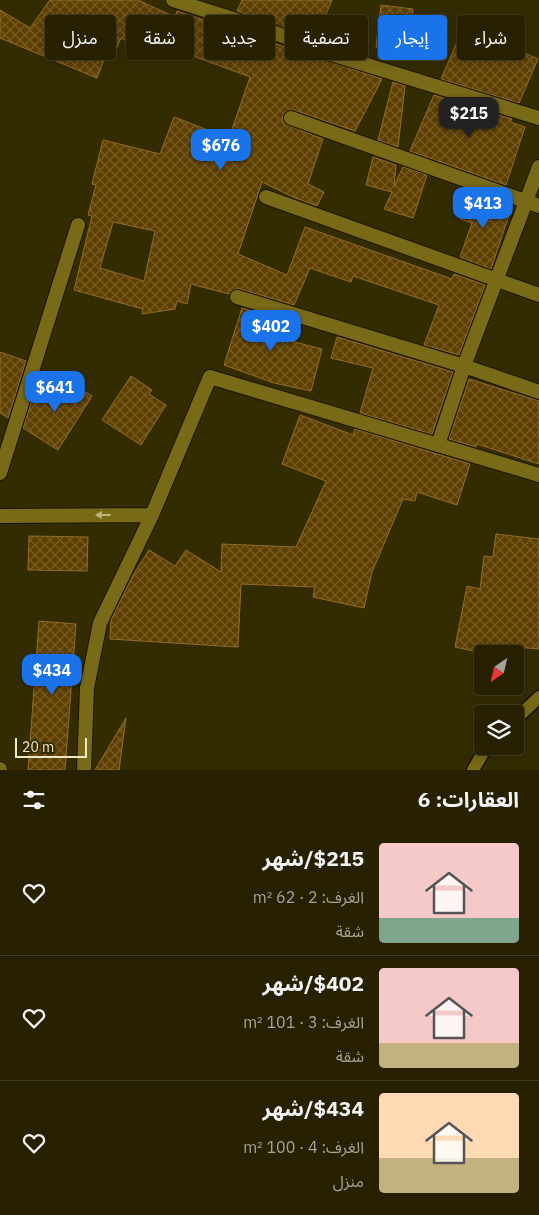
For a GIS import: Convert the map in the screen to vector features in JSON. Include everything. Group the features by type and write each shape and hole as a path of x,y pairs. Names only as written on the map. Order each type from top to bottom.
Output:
{"street":[{"path":"173,0 268,30 315,48 539,118"},
{"path":"292,118 533,204"},
{"path":"438,445 464,366 497,280 533,204 539,167"},
{"path":"266,198 539,295"},
{"path":"0,473 78,225"},
{"path":"237,297 464,366 539,392"},
{"path":"84,770 87,688 100,623 152,515 210,377 539,475"},
{"path":"0,516 152,515"}],"lane":[{"path":"524,711 539,697"},
{"path":"473,770 482,755"}],"building":[{"path":"50,0 138,0 171,15 126,15 126,40 121,38 116,50 116,15 45,15 45,57 0,38 0,10 30,28"},
{"path":"242,0 332,0 326,15 285,15 285,29 275,25 275,15 248,15 237,11"},
{"path":"381,5 413,9 412,15 380,15"},
{"path":"177,11 189,15 176,15"},
{"path":"194,17 204,20 204,60 194,56"},
{"path":"378,30 378,47 376,47"},
{"path":"457,42 457,60 525,60 525,53 538,59 519,103 441,79"},
{"path":"275,44 285,47 285,60 325,60 382,79 355,131 294,110 285,112 282,119 285,124 323,139 308,184 324,192 317,206 262,182 238,254 287,275 305,227 452,279 454,274 485,285 459,355 424,345 439,305 353,276 351,282 310,268 294,305 240,289 235,289 229,294 191,284 187,304 177,301 175,309 142,314 143,309 74,290 92,216 88,215 96,185 92,184 103,140 160,154 174,117 229,138 250,77 204,60 275,60","holes":["113,222 155,231 144,281 100,268"]},
{"path":"53,60 104,60 97,78"},
{"path":"393,82 405,86 398,147 378,140"},
{"path":"434,95 512,119 510,122 525,127 506,185 410,151"},
{"path":"373,157 396,165 394,186 403,167 427,175 413,218 384,209 392,192 366,185"},
{"path":"470,191 501,202 498,208 510,212 491,269 460,257 472,223 460,219"},
{"path":"242,308 287,321 279,338 322,349 311,391 274,383 224,365"},
{"path":"337,337 453,372 432,434 360,413 373,368 331,358"},
{"path":"0,352 26,361 8,418 0,413"},
{"path":"131,376 152,390 149,394 166,405 141,445 102,420"},
{"path":"469,379 539,401 539,464 477,444 476,447 449,439"},
{"path":"38,381 65,393 71,383 92,396 58,450 23,428"},
{"path":"300,415 353,435 355,429 470,464 457,505 417,492 415,501 403,499 372,572 364,608 313,597 315,587 241,584 238,647 110,639 111,620 132,577 149,550 175,566 186,550 221,572 222,544 296,547 326,481 282,464"},
{"path":"496,534 539,539 539,649 524,648 524,645 474,645 474,651 455,647 467,586 480,589 484,556 493,557"},
{"path":"29,536 88,537 87,571 28,570"},
{"path":"39,621 76,624 65,770 28,770"},
{"path":"126,718 119,770 95,770"}]}
